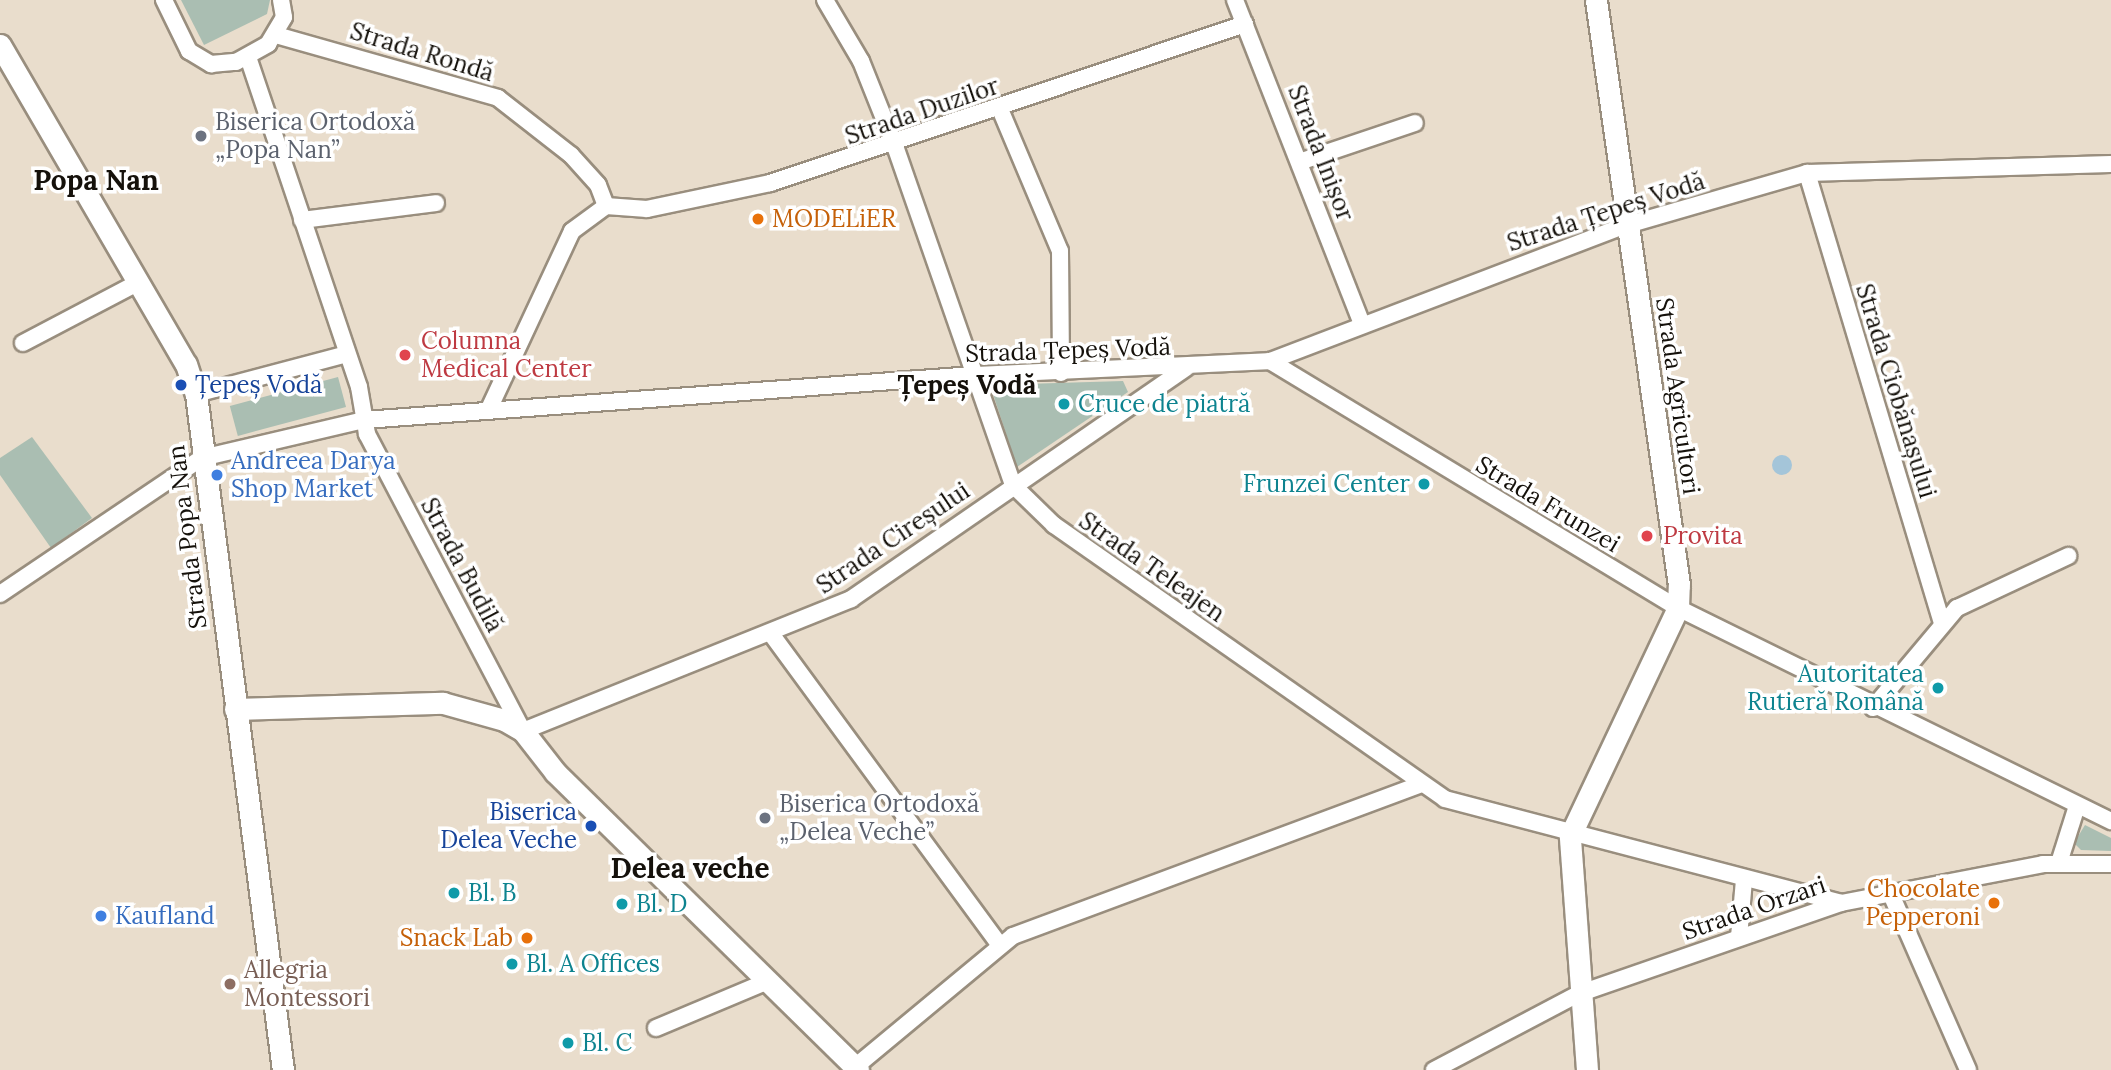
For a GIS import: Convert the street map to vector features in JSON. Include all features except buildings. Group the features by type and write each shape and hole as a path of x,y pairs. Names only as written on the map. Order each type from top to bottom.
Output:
{"street":[{"path":"164,0 193,57 211,64 248,57 276,35 284,17 281,0"},
{"name":"Strada Teleajen","path":"825,0 861,61 895,146 1013,485 1054,525 1419,785 1463,807 1841,903"},
{"name":"Strada Inișor","path":"1235,0 1302,161 1362,324"},
{"name":"Strada Agricultori","path":"1596,0 1678,608"},
{"name":"Strada Duzilor","path":"606,206 647,209 895,146 1245,24"},
{"name":"Strada Rondă","path":"276,35 498,98 572,155 598,185 606,206"},
{"name":"Strada Popa Nan","path":"0,46 139,282 196,394 202,458 283,1070"},
{"name":"Strada Budilă","path":"248,57 347,354 364,420 523,731"},
{"path":"1000,108 1060,250 1061,373"},
{"path":"1302,161 1415,123"},
{"name":"Strada Țepeș Vodă","path":"2,587 202,458 364,420 489,408 974,375 1186,368 1270,361 1627,225 1807,173 2111,164"},
{"name":"Strada Ciobănașului","path":"1807,173 1942,622"},
{"path":"302,220 436,203"},
{"path":"489,408 572,231 606,206"},
{"path":"23,343 139,282"},
{"path":"196,394 347,354"},
{"name":"Strada Frunzei","path":"1270,361 1678,608 1873,708 2111,821"},
{"name":"Strada Cireșului","path":"523,731 772,635 851,599 1186,368"},
{"path":"1873,708 1942,622 1979,594 2068,556"},
{"path":"1587,1070 1578,994 1570,836 1678,608"},
{"path":"772,635 999,944"},
{"path":"235,709 443,703 482,710 523,731 555,772 857,1068 999,944 1419,785"},
{"path":"2059,863 2077,806"},
{"name":"Strada Orzari","path":"1434,1070 1578,994 1841,903 1889,892 2059,863 2111,864"},
{"path":"1739,937 1744,880"},
{"path":"1889,892 1968,1070"},
{"path":"656,1028 768,981"}],"green space":[{"path":"181,0 270,0 267,14 204,45"},
{"path":"338,377 346,407 238,436 230,406"},
{"path":"1123,381 1128,392 1017,467 990,385"},
{"path":"32,437 92,518 51,548 0,475 0,458"},
{"path":"2085,825 2111,838 2111,851 2081,850 2074,843"}],"water":[{"path":"1782,455 1789,458 1792,465 1789,472 1782,475 1775,472 1772,465 1775,458"}],"place":[{"name":"Biserica Ortodoxă „Popa Nan”","path":"201,136"},
{"name":"MODELiER","path":"758,219"},
{"name":"Columna Medical Center","path":"405,355"},
{"name":"Țepeș Vodă","path":"181,385"},
{"name":"Cruce de piatră","path":"1064,404"},
{"name":"Andreea Darya Shop Market","path":"217,475"},
{"name":"Frunzei Center","path":"1424,484"},
{"name":"Provita","path":"1647,536"},
{"name":"Autoritatea Rutieră Română","path":"1938,688"},
{"name":"Biserica Ortodoxă „Delea Veche”","path":"765,818"},
{"name":"Biserica Delea Veche","path":"591,826"},
{"name":"Bl. B","path":"454,893"},
{"name":"Chocolate Pepperoni","path":"1994,903"},
{"name":"Bl. D","path":"622,904"},
{"name":"Kaufland","path":"101,916"},
{"name":"Snack Lab","path":"527,938"},
{"name":"Bl. A Offices","path":"512,964"},
{"name":"Allegria Montessori","path":"230,984"},
{"name":"Bl. C","path":"568,1043"}],"district":[{"name":"Popa Nan","path":"96,180"},
{"name":"Țepeș Vodă","path":"967,385"},
{"name":"Delea veche","path":"690,868"}]}
